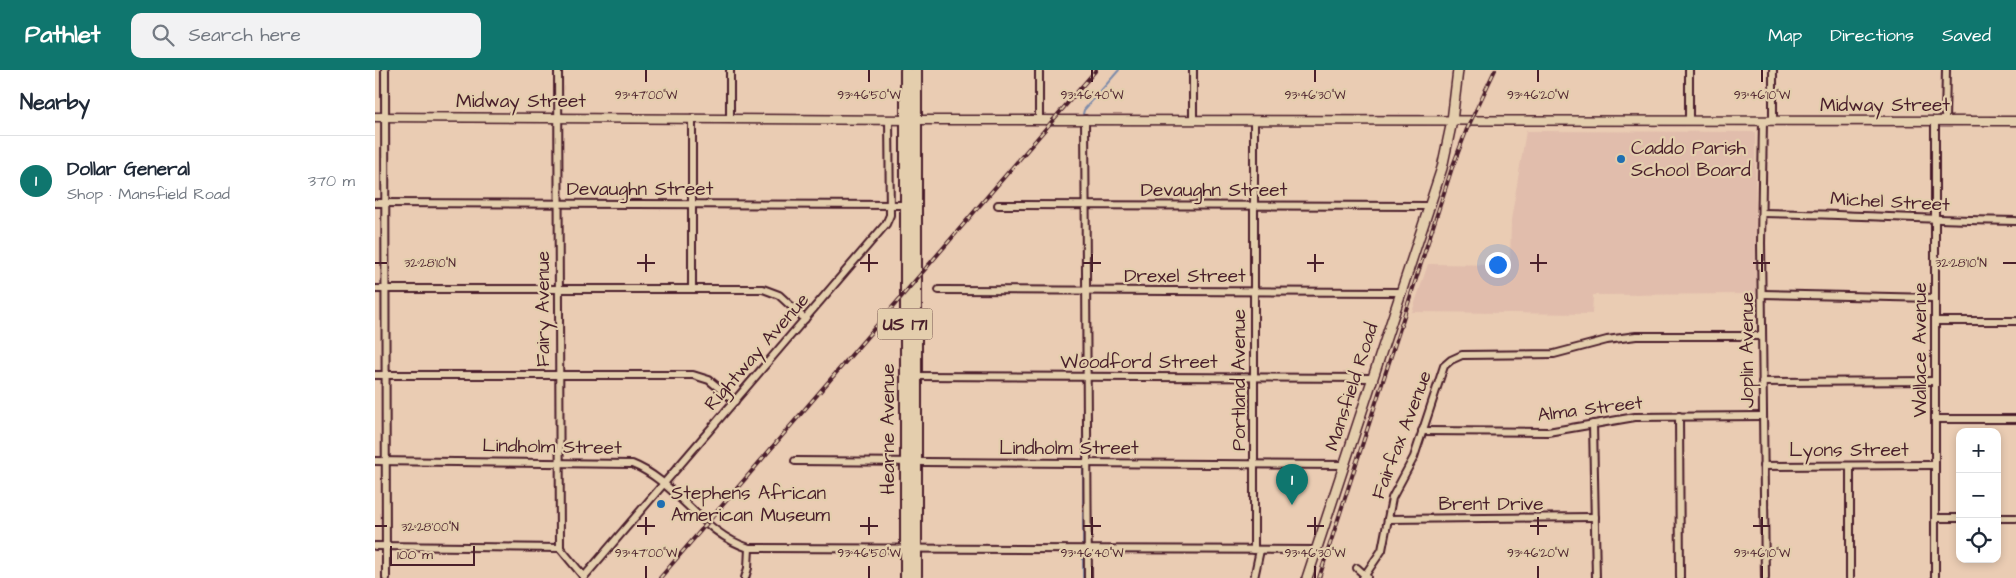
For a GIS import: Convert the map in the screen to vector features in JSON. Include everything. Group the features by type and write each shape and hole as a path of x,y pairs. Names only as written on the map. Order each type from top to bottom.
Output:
{"main road":[{"name":"Hearne Avenue","path":"906,70 911,120 911,548 916,578"},
{"name":"Hearne Avenue","path":"911,376 905,205 916,70"},
{"name":"Mansfield Road","path":"1307,578 1442,168 1456,70"},
{"name":"Hearne Avenue","path":"906,578 911,548"}],"street":[{"path":"385,70 386,578"},
{"name":"Fairy Avenue","path":"558,70 560,548"},
{"path":"730,70 730,118"},
{"path":"1039,70 1039,119"},
{"path":"1193,70 1193,120"},
{"path":"1689,70 1689,121"},
{"path":"1773,70 1773,121"},
{"path":"1945,121 1946,70"},
{"name":"Midway Street","path":"375,117 889,120 2016,121"},
{"path":"692,118 692,289"},
{"path":"1085,119 1088,291 1088,578"},
{"name":"Rightway Avenue","path":"583,577 886,224 890,215 889,120"},
{"name":"Portland Avenue","path":"1254,120 1254,378 1257,550 1254,578"},
{"name":"Joplin Avenue","path":"1763,121 1762,416 1765,578"},
{"name":"Wallace Avenue","path":"1935,122 1935,578"},
{"name":"Devaughn Street","path":"375,203 905,205"},
{"name":"Devaughn Street","path":"999,205 1429,206"},
{"name":"Michel Street","path":"1762,213 1885,216 1935,220 2016,221"},
{"path":"375,288 771,291 779,295 805,320"},
{"name":"Drexel Street","path":"939,290 1401,292"},
{"path":"1762,294 1934,298"},
{"path":"1935,321 2016,321"},
{"name":"Fairfax Avenue","path":"1365,577 1381,550 1392,498 1411,463 1444,366 1451,360 1469,355 1554,354 1581,349 1607,340 1636,336 1762,336"},
{"path":"375,375 693,375 709,380 735,401"},
{"name":"Woodford Street","path":"911,376 1373,378"},
{"path":"1762,382 1935,381"},
{"path":"1679,416 1680,578"},
{"name":"Alma Street","path":"1422,431 1548,432 1623,418 1762,416"},
{"path":"1935,419 2016,419"},
{"path":"1593,424 1596,578"},
{"name":"Lindholm Street","path":"375,461 626,463 641,468 707,523 734,543 749,548"},
{"name":"Lindholm Street","path":"795,462 1255,463 1344,465"},
{"name":"Lyons Street","path":"1763,466 1935,465"},
{"path":"1850,466 1850,578"},
{"name":"Brent Drive","path":"1388,519 1595,517"},
{"path":"1936,518 1956,518"},
{"path":"2001,518 2016,518"},
{"path":"375,546 560,548 583,577"},
{"path":"745,578 748,568 749,548 1316,550"},
{"path":"1357,568 1365,577"}],"shaded area":[{"name":"Caddo Parish School Board","path":"1526,131 1755,132 1756,294 1593,295 1592,314 1412,312 1428,264 1510,265 1511,220"}],"waterway":[{"path":"1083,114 1084,110 1119,70"},
{"path":"1083,240 1083,286"},
{"path":"1083,296 1083,372"},
{"path":"1083,381 1083,458"},
{"path":"1083,467 1083,544"},
{"path":"1083,554 1083,578"}],"railway":[{"path":"660,578 1096,70"},
{"path":"1319,578 1452,168 1467,129 1495,70"}],"place":[{"name":"Caddo Parish School Board","path":"1621,159"},
{"name":"Stephens African American Museum","path":"661,504"},
{"name":"Dollar General","path":"1292,505"}]}
